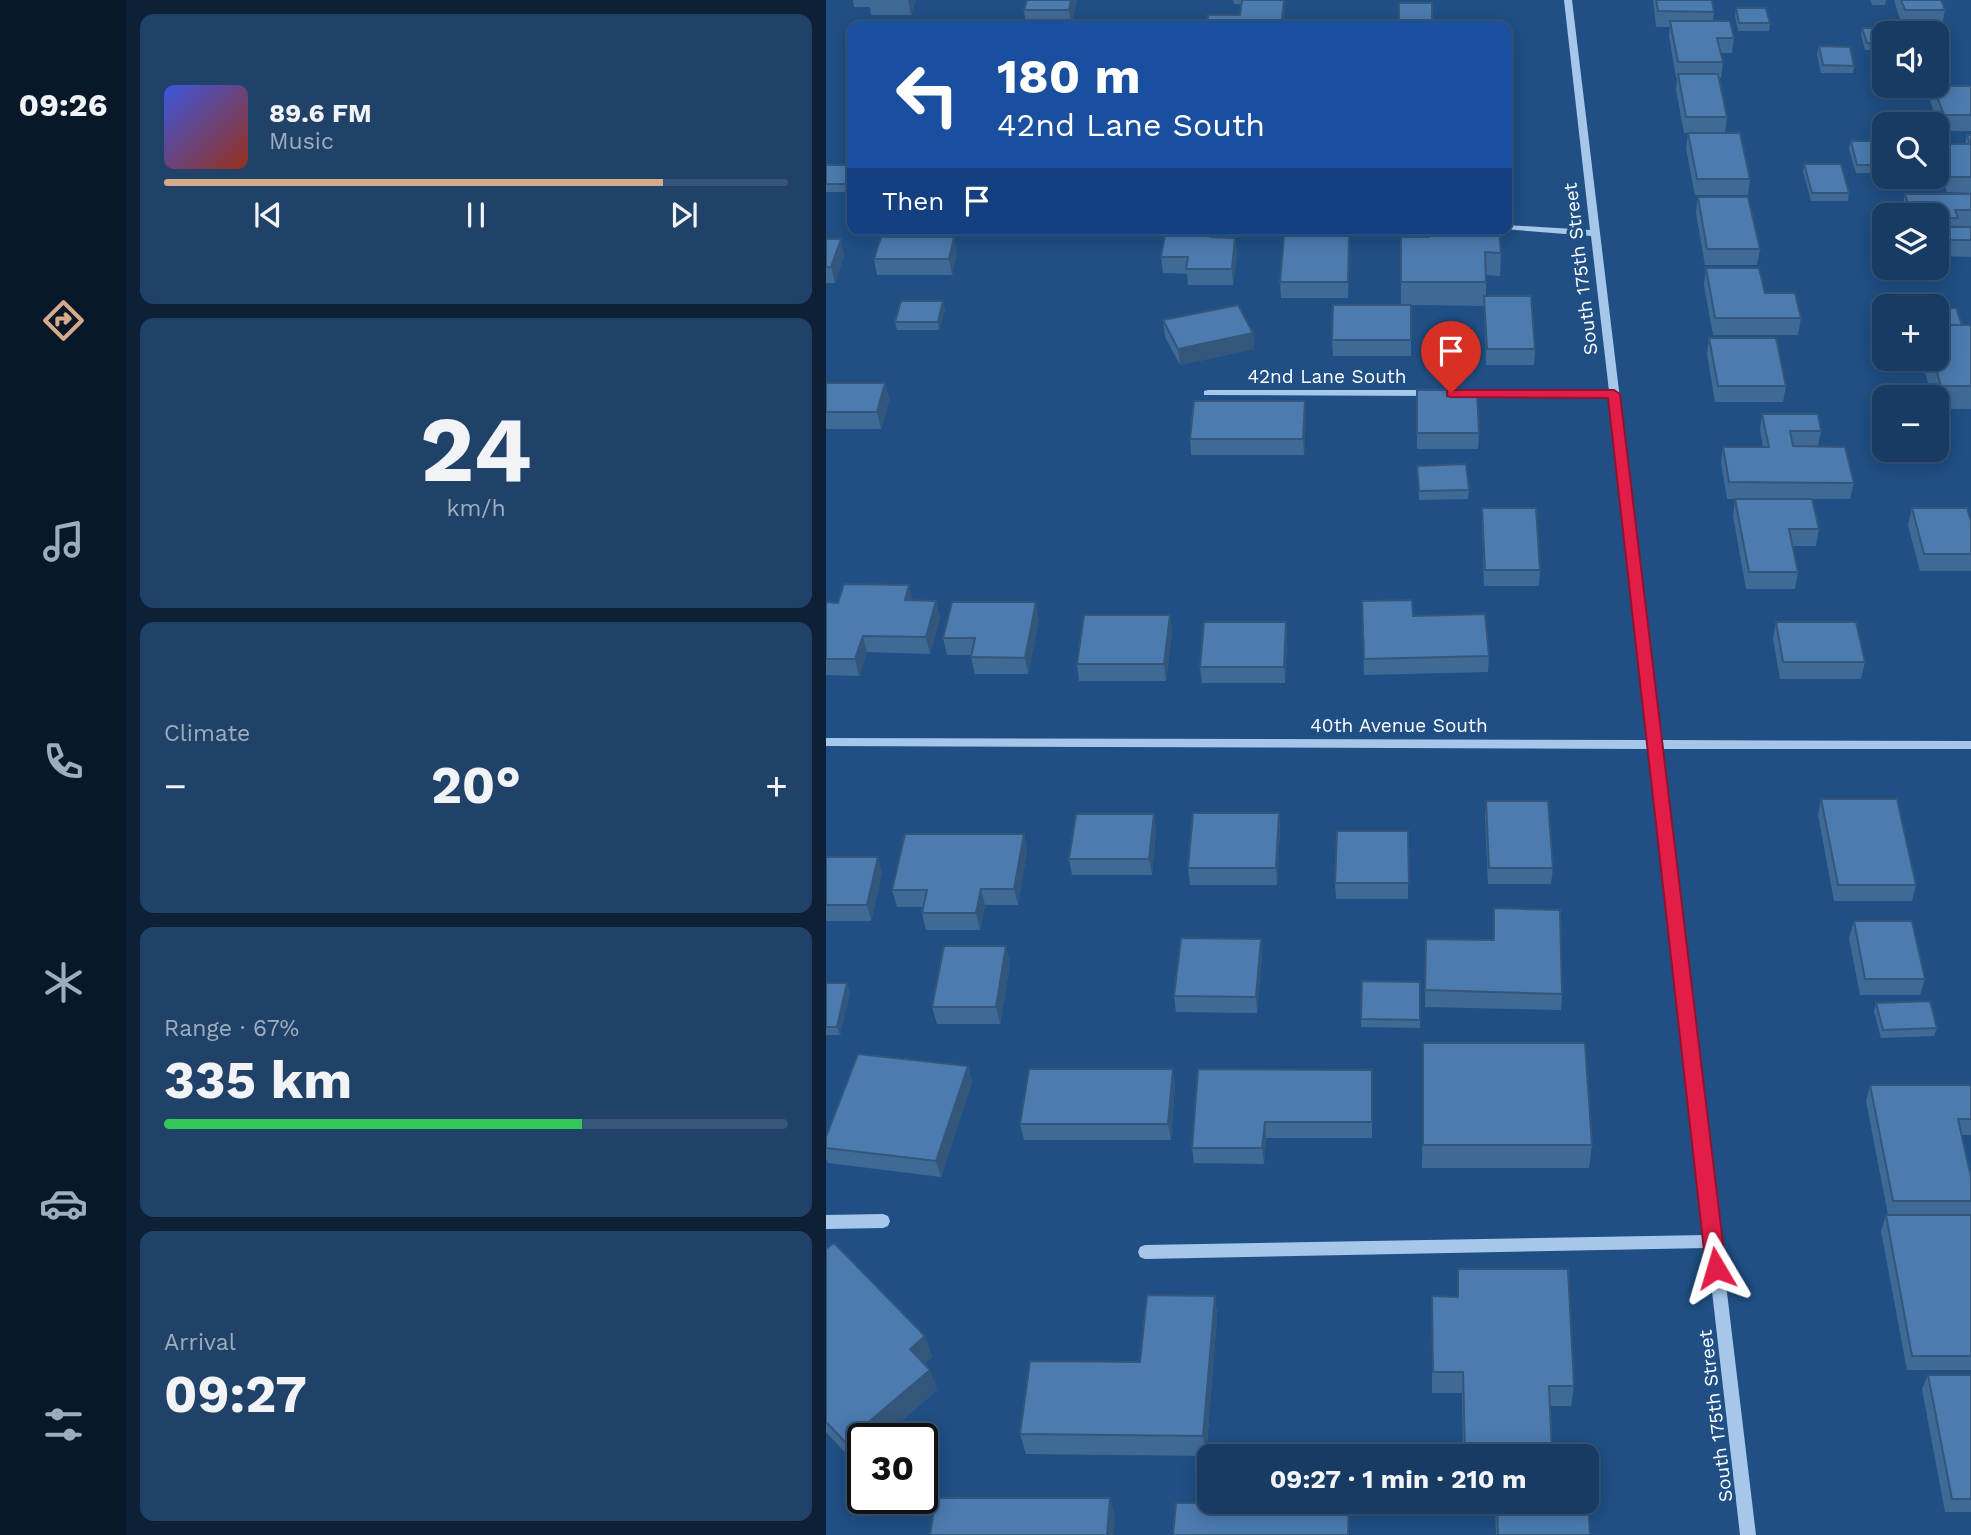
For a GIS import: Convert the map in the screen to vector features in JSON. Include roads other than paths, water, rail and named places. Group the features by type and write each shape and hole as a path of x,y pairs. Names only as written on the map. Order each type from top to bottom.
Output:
{"street":[{"name":"South 175th Street","path":"1568,0 1748,1535"},
{"path":"1512,228 1595,233"},
{"name":"42nd Lane South","path":"1208,393 1614,394"},
{"name":"40th Avenue South","path":"826,742 1971,745"},
{"path":"826,1222 883,1221"},
{"path":"1144,1252 1713,1241"}]}
